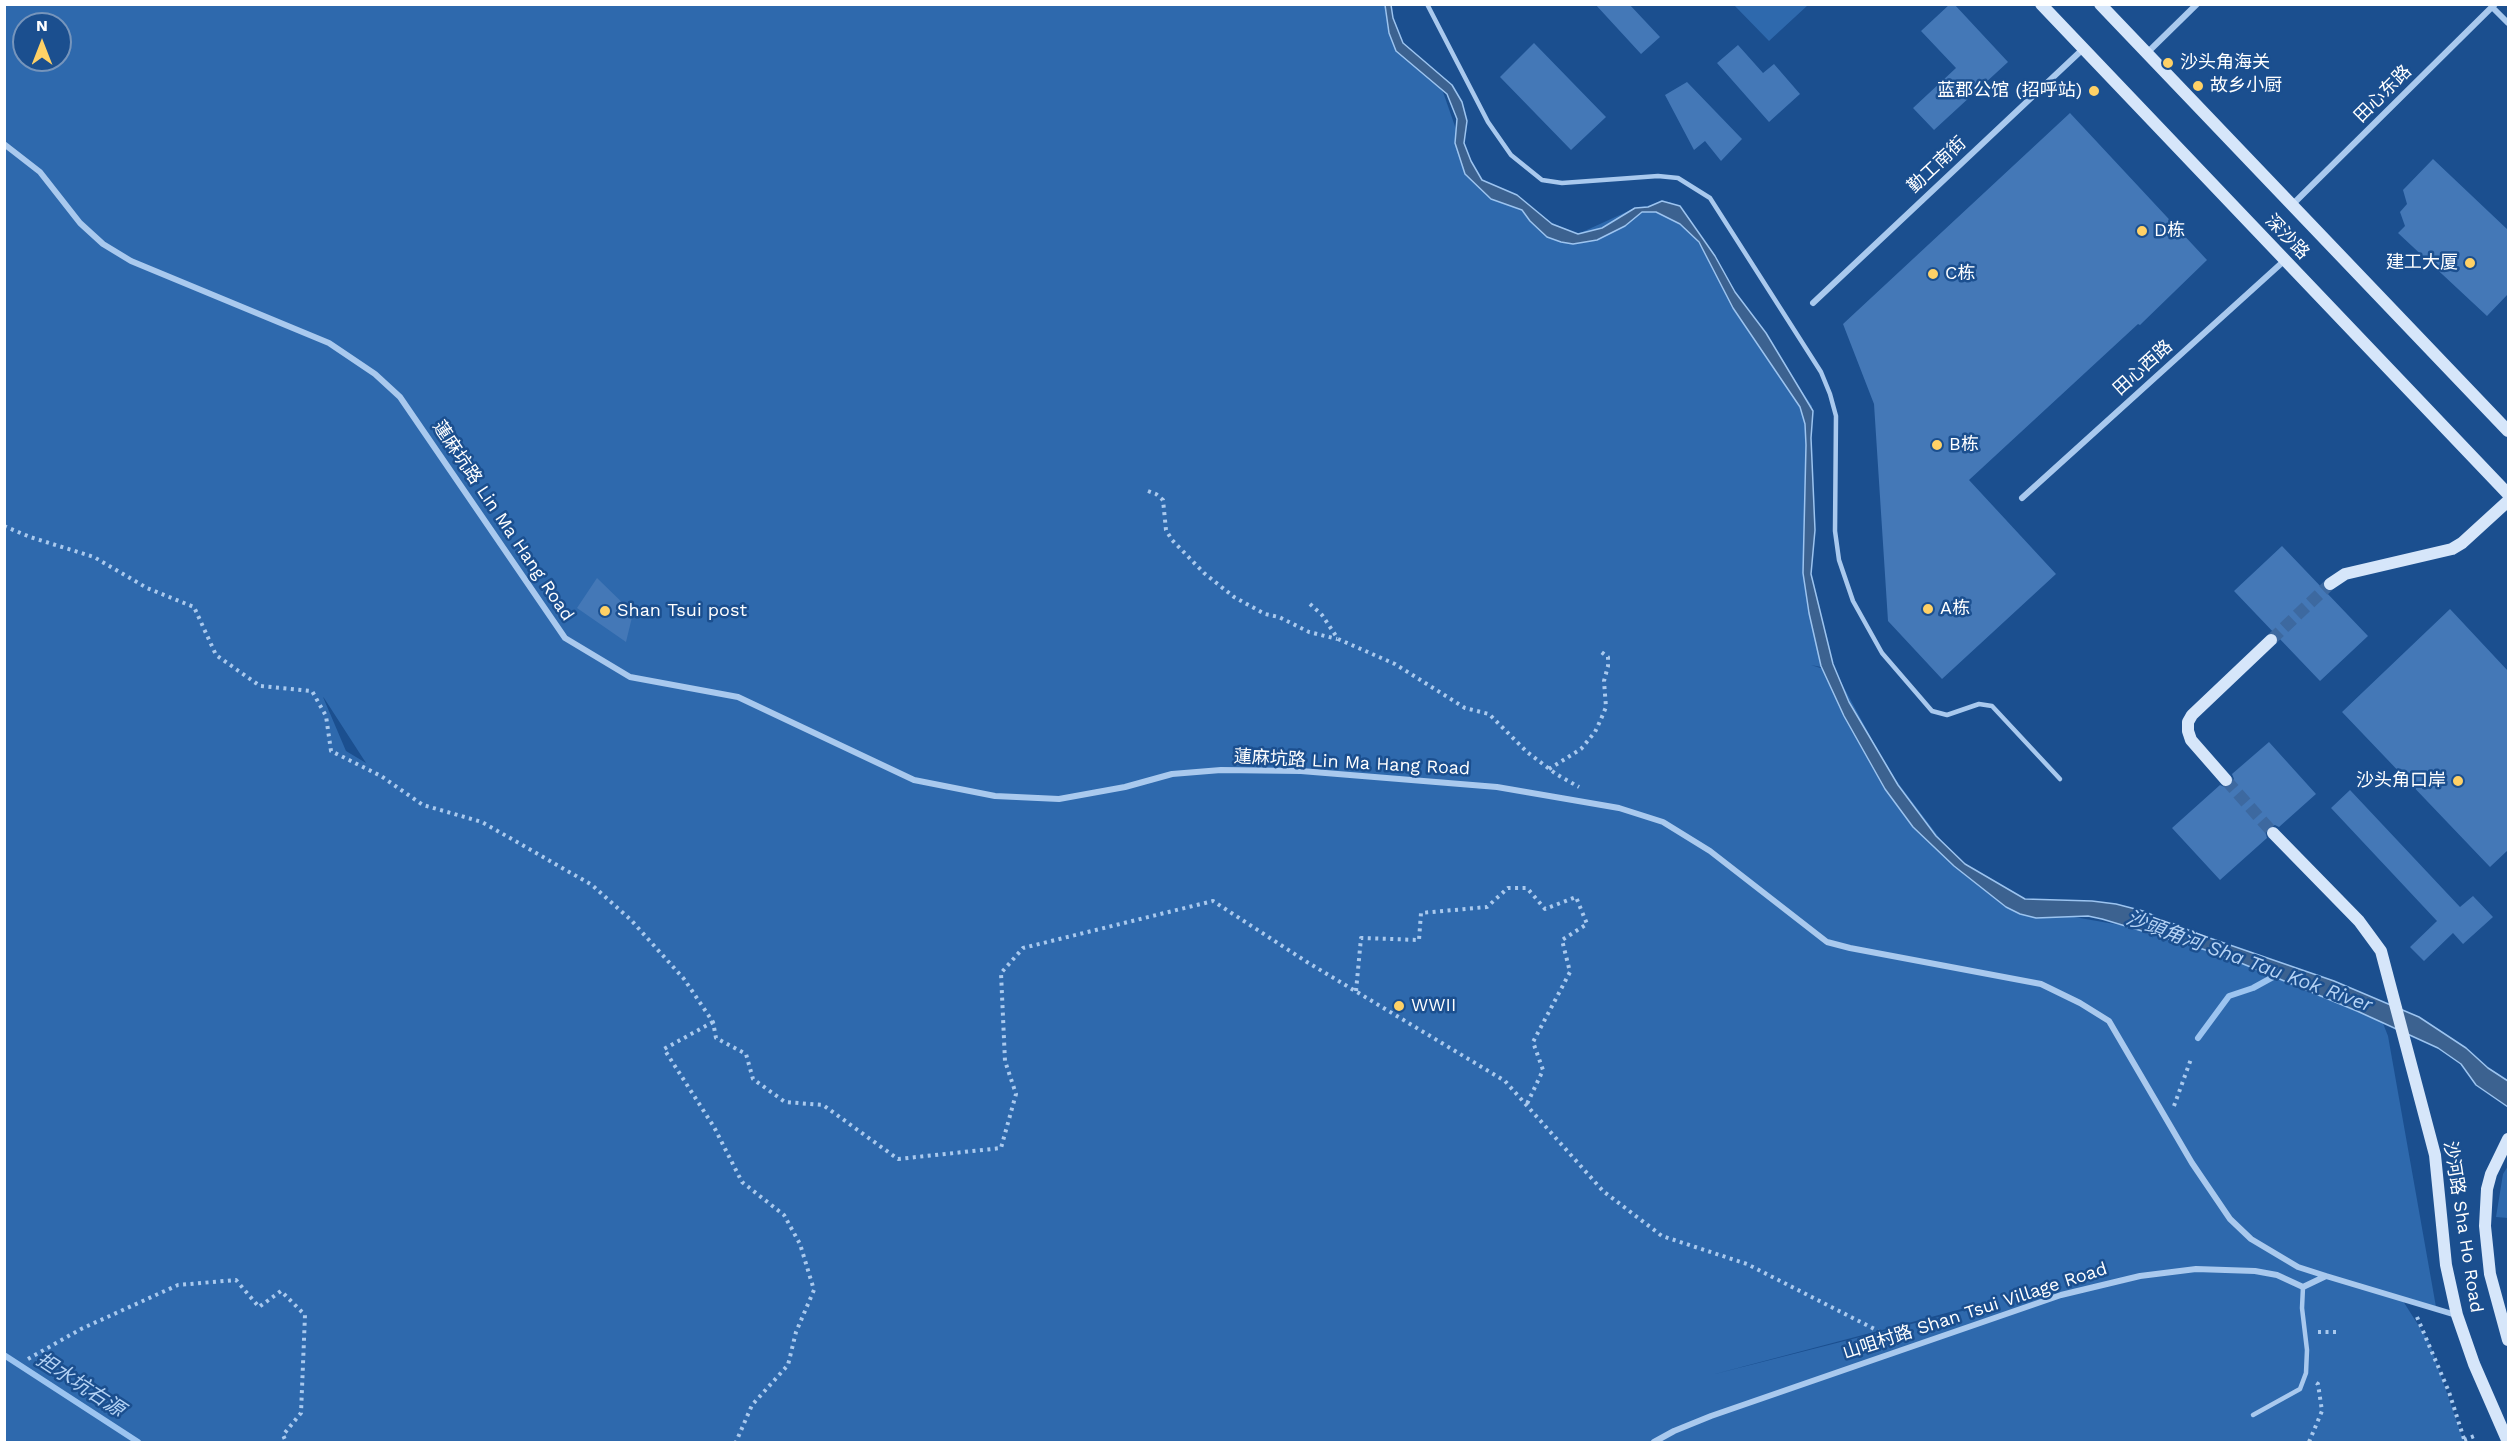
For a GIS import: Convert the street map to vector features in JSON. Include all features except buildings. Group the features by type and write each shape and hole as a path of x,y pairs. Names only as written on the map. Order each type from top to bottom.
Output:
{"main road":[{"name":"深沙路","path":"2041,4 2508,494"},
{"name":"深沙路","path":"2100,4 2508,431"},
{"path":"2330,584 2345,574 2452,549 2462,543 2508,501"},
{"path":"2226,780 2191,740 2188,722 2192,715 2271,640"},
{"name":"沙河路 Sha Ho Road","path":"2273,833 2359,921 2377,945 2385,966 2435,1155 2446,1265 2457,1315 2474,1364 2508,1443"},
{"name":"沙河路 Sha Ho Road","path":"2507,1142 2491,1174 2487,1189 2485,1226 2490,1274 2508,1340"}],"street":[{"path":"2147,53 2197,4"},
{"path":"2494,6 2508,23"},
{"name":"田心东路","path":"2292,205 2494,6"},
{"name":"勤工南街","path":"1813,303 2083,49"},
{"name":"蓮麻坑路 Lin Ma Hang Road","path":"4,144 40,172 80,223 104,244 131,261 329,343 375,374 400,397 566,638 630,677 738,697 914,780 995,796 1059,799 1125,787 1172,774 1221,770 1302,771 1497,787 1618,808 1663,822 1710,851 1827,942 2041,984 2080,1003 2109,1021 2192,1163 2230,1220 2251,1239 2298,1267 2326,1276"},
{"name":"田心西路","path":"2022,498 2284,260"},
{"name":"山咀村路 Shan Tsui Village Road","path":"1654,1443 1674,1431 1711,1416 2082,1289 2150,1274 2196,1269 2255,1271 2277,1275 2303,1287"},
{"path":"2303,1287 2326,1276 2457,1315"}],"lane":[{"path":"1427,4 1488,122 1511,155 1542,180 1562,183 1658,176 1678,178 1710,198 1821,372 1830,394 1836,416 1835,531 1839,561 1853,601 1882,653 1932,711 1947,715 1979,704 1992,706 2060,779"},
{"path":"2253,1415 2300,1389 2306,1373 2307,1350 2302,1308 2303,1287"}],"path":[{"path":"1148,490 1163,500 1166,530 1172,540 1204,573 1234,597 1265,614 1279,617 1309,632 1338,639 1395,664 1465,708 1489,714 1513,740 1549,769 1579,787 1589,790"},
{"path":"4,526 30,537 94,557 147,588 194,607 216,655 260,686 312,691 326,716 331,751 381,776 423,806 482,822 592,885 631,920 684,979 713,1022 716,1038 746,1053 753,1078 785,1102 822,1105 898,1159 1001,1148 1016,1094 1005,1061 1001,974 1023,948 1213,901 1307,962 1505,1081 1603,1191 1662,1236 1747,1264 1910,1347"},
{"path":"1310,604 1322,615 1338,639"},
{"path":"1549,769 1581,749 1595,732 1606,708 1604,681 1608,657 1600,651"},
{"path":"1356,991 1361,938 1419,940 1421,913 1487,907 1508,888 1527,888 1545,909 1576,897 1587,924 1562,940 1570,972 1533,1042 1543,1070 1527,1104"},
{"path":"713,1022 664,1049 714,1127 742,1182 784,1215 800,1244 814,1290 796,1332 788,1365 752,1405 736,1443"},
{"path":"2174,1107 2191,1059"},
{"path":"28,1359 81,1329 177,1285 236,1280 259,1307 281,1291 305,1315 301,1413 283,1435 286,1443"},
{"path":"2405,1299 2429,1342 2449,1392 2464,1441 2477,1435"},
{"path":"2318,1332 2337,1332"},
{"path":"2306,1373 2318,1384 2322,1411 2309,1443"}],"shaded area":[{"path":"4,5 1385,5 1396,51 1442,89 1475,184 1522,210 1578,234 1635,208 1670,202 1812,406 1806,445 1811,574 1831,669 1811,665 1836,673 1889,771 1956,860 2034,910 2143,929 2153,938 2149,932 2153,922 2377,1008 2388,1036 2436,1307 2403,1301 2429,1342 2464,1442 5,1442","holes":["323,697 366,763 346,751","1988,1302 1978,1307 1711,1375"]},
{"path":"1734,5 1808,5 1769,41"},
{"path":"2508,1166 2508,1218 2496,1217 2503,1174"}],"water":[{"name":"沙頭角河 Sha Tau Kok River","path":"1385,5 1391,5 1393,18 1403,43 1452,85 1462,102 1467,121 1464,143 1482,180 1517,195 1552,224 1578,234 1602,228 1635,208 1648,207 1662,201 1680,206 1715,256 1735,292 1766,333 1813,411 1811,438 1815,530 1811,574 1833,664 1849,702 1898,785 1936,836 1965,864 2025,899 2092,901 2143,911 2198,934 2334,981 2419,1017 2466,1048 2488,1068 2508,1081 2508,1107 2476,1085 2461,1064 2438,1048 2357,1011 2219,954 2088,916 2036,918 2020,914 2006,907 1954,866 1913,827 1885,789 1844,716 1821,666 1803,573 1806,445 1805,424 1800,407 1733,308 1699,242 1680,224 1656,212 1642,212 1625,226 1597,240 1573,244 1561,242 1547,237 1522,210 1491,199 1465,174 1455,143 1457,119 1447,94 1396,51 1389,33"}],"waterway":[{"name":"沙頭角河 Sha Tau Kok River","path":"2198,1038 2229,996 2253,988 2273,977 2277,971"},
{"name":"担水坑右源","path":"4,1355 138,1442"}],"tunnel":[{"path":"2271,640 2330,584"},
{"path":"2226,780 2273,833"}],"place":[{"name":"沙头角海关","path":"2168,63"},
{"name":"故乡小厨","path":"2198,86"},
{"name":"蓝郡公馆 (招呼站)","path":"2094,91"},
{"name":"D栋","path":"2142,231"},
{"name":"建工大厦","path":"2470,263"},
{"name":"C栋","path":"1933,274"},
{"name":"B栋","path":"1937,445"},
{"name":"A栋","path":"1928,609"},
{"name":"Shan Tsui post","path":"605,611"},
{"name":"沙头角口岸","path":"2458,781"},
{"name":"WWII","path":"1399,1006"}]}
